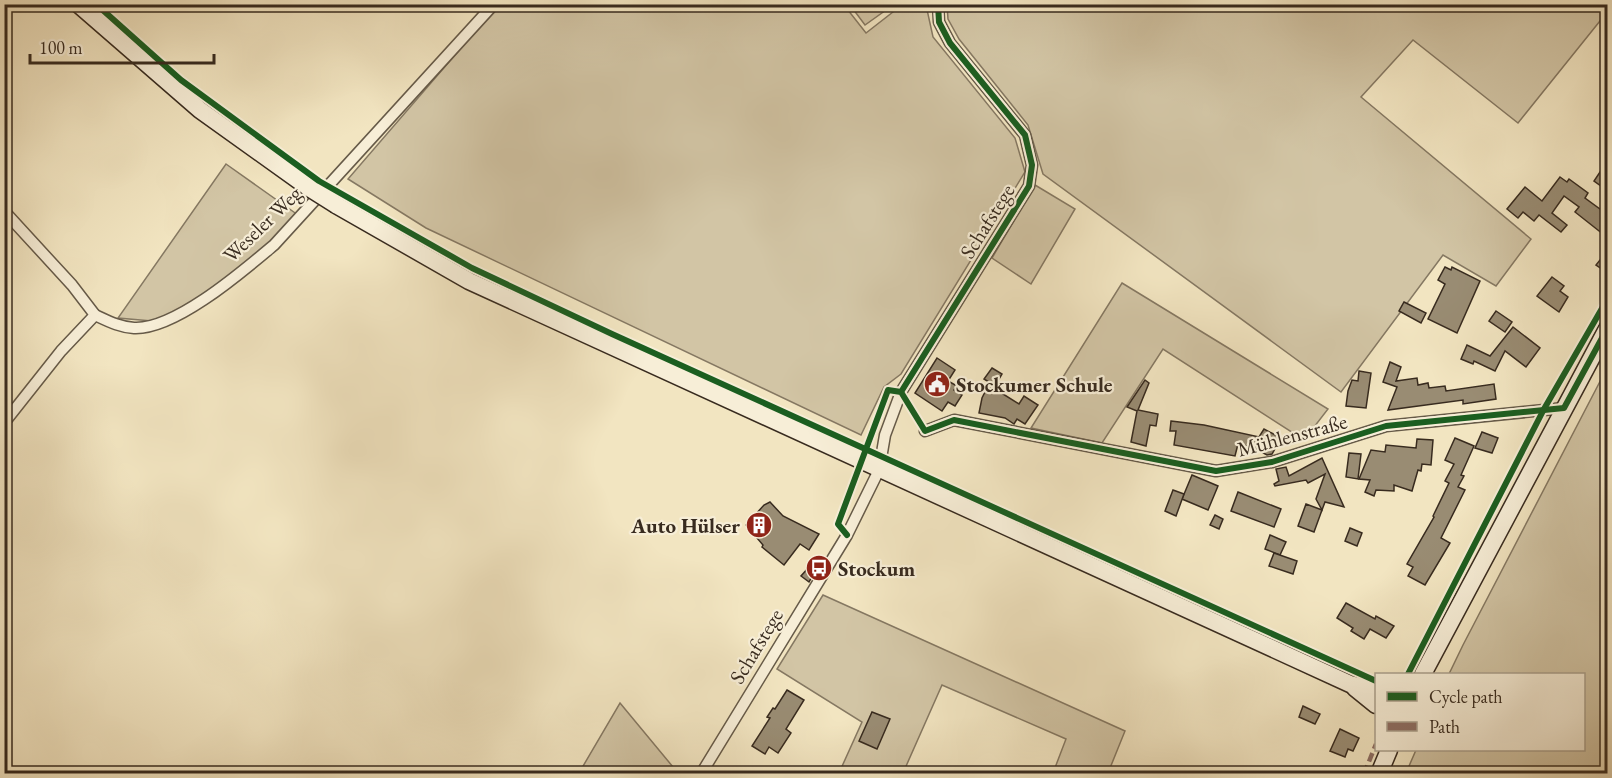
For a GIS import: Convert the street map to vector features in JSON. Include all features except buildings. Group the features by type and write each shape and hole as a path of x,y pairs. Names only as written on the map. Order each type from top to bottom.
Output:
{"main road":[{"path":"78,4 200,110 309,188 470,281 1350,684 1375,690"},
{"path":"1424,673 1608,327"},
{"path":"1350,684 1375,703"},
{"path":"1379,774 1389,751"}],"street":[{"name":"Weseler Weg","path":"95,315 115,325 135,328 153,326 206,298 239,274 274,245 494,4"},
{"name":"Schafstege","path":"701,774 847,535 866,464 885,435 901,392 1029,186 1032,165 1024,135 950,43 939,22 938,4"},
{"path":"4,211 72,285 95,315 62,351 4,423"},
{"name":"Mühlenstraße","path":"925,431 954,420 1216,471 1272,462 1386,426 1564,408"}],"shaded area":[{"path":"501,4 844,5 866,33 902,5 926,5 933,37 1015,138 1025,172 901,374 884,387 861,435 426,228 348,179"},
{"path":"1607,4 1608,11 1518,123 1413,40 1361,97 1531,239 1496,286 1443,255 1341,392 1043,174 1028,125 959,39 948,19 947,5"},
{"path":"850,5 893,5 865,25"},
{"path":"226,164 298,215 236,273 177,311 152,321 118,318"},
{"path":"1035,185 1075,209 1031,284 992,258"},
{"path":"1122,283 1328,409 1304,440 1163,349 1102,443 1031,428"},
{"path":"1607,368 1607,773 1406,773 1416,751 1585,751 1585,673 1449,673"},
{"path":"823,595 1125,731 1108,773 1053,773 1066,739 942,685 903,773 839,773 862,722 777,669"},
{"path":"620,703 678,773 579,773"}],"marked path":[{"path":"1364,774 1375,746"}],"cycle path":[{"path":"96,4 181,80 319,181 472,268 612,334 1375,681"},
{"path":"901,392 1029,186 1032,165 1025,135 950,43 939,22 938,4"},
{"path":"1409,673 1544,409 1608,298"},
{"path":"847,535 838,524 888,390 901,392 925,431 954,420 1216,471 1272,462 1386,426 1564,408 1608,327"}],"place":[{"name":"Stockumer Schule","path":"937,384"},
{"name":"Auto Hülser","path":"759,525"},
{"name":"Stockum","path":"819,568"}]}
